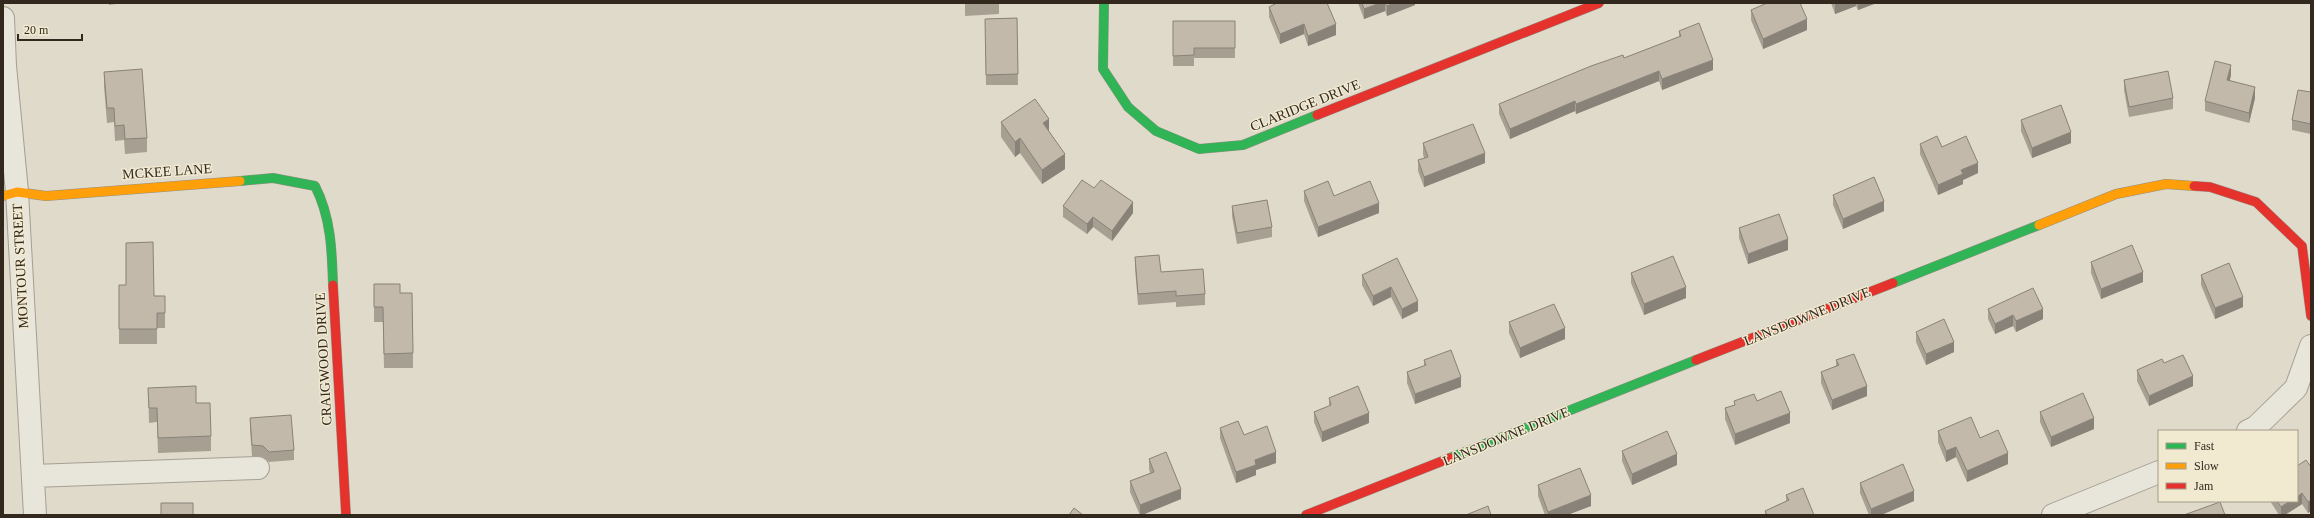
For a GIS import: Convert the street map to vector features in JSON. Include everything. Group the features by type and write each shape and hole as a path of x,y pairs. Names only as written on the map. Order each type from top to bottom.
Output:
{"street":[{"name":"CLARIDGE DRIVE","path":"1104,3 1103,69 1128,107 1156,132 1199,149 1243,145 1599,3"},
{"name":"MONTOUR STREET","path":"3,18 10,194 35,515"},
{"name":"MCKEE LANE","path":"10,194 46,196 273,178 315,186 323,202"},
{"name":"LANSDOWNE DRIVE","path":"1306,515 2116,194 2166,184 2210,187 2256,202 2306,245 2311,316"},
{"name":"CRAIGWOOD DRIVE","path":"323,202 331,239 346,515"},
{"path":"2250,430 2256,427 2296,388 2311,346"},
{"path":"33,476 258,468"},
{"path":"2053,515 2158,472"}],"building":[{"path":"1277,3 1327,3 1336,24 1308,36 1304,24 1280,34 1269,7"},
{"path":"1362,3 1380,3 1364,9"},
{"path":"1385,3 1393,3 1387,6"},
{"path":"1767,3 1800,3 1807,19 1763,39 1751,10"},
{"path":"1017,18 1018,74 986,75 985,19"},
{"path":"1173,21 1235,21 1235,48 1194,48 1194,55 1173,56"},
{"path":"1699,23 1713,60 1662,79 1659,71 1576,104 1575,101 1510,129 1499,104 1591,66 1623,55 1624,58 1681,36 1679,31"},
{"path":"2215,61 2231,65 2227,80 2255,87 2249,113 2205,101"},
{"path":"142,69 147,138 125,139 124,125 115,126 114,108 107,108 104,72"},
{"path":"2168,71 2173,98 2129,107 2124,80"},
{"path":"2298,90 2311,92 2311,124 2292,120"},
{"path":"1035,99 1049,119 1043,123 1065,154 1042,170 1020,138 1015,142 1001,122"},
{"path":"2061,105 2071,132 2032,148 2021,120"},
{"path":"1473,124 1485,153 1424,177 1418,160 1428,157 1423,143"},
{"path":"1937,136 1942,147 1966,136 1978,163 1961,170 1963,174 1938,185 1920,144"},
{"path":"1874,177 1884,201 1843,219 1833,195"},
{"path":"1082,180 1094,188 1101,180 1133,202 1112,231 1093,217 1087,224 1063,206"},
{"path":"1328,181 1334,196 1370,181 1379,203 1318,227 1304,191"},
{"path":"1267,200 1272,227 1237,233 1232,206"},
{"path":"1779,214 1788,239 1748,254 1739,228"},
{"path":"153,242 154,296 165,296 165,313 157,313 157,329 119,329 119,285 126,285 126,243"},
{"path":"2132,245 2143,272 2101,289 2091,262"},
{"path":"1159,255 1161,272 1203,269 1205,294 1176,296 1176,291 1138,294 1135,257"},
{"path":"1673,256 1686,287 1644,304 1631,273"},
{"path":"1397,258 1418,301 1402,309 1391,287 1373,296 1362,275"},
{"path":"2229,263 2243,297 2215,308 2201,275"},
{"path":"374,284 400,284 400,293 412,293 413,353 384,354 383,307 374,307"},
{"path":"2033,288 2043,309 2016,321 2013,315 1995,324 1988,309"},
{"path":"1554,304 1565,328 1520,348 1509,322"},
{"path":"1944,319 1954,342 1926,354 1916,332"},
{"path":"1451,350 1461,377 1415,394 1407,372 1426,365 1424,360"},
{"path":"1854,354 1867,386 1832,400 1821,372 1839,365 1836,360"},
{"path":"2183,355 2193,376 2149,396 2137,370 2162,359 2164,363"},
{"path":"196,386 196,403 210,403 211,436 158,438 157,408 149,408 148,388"},
{"path":"1358,386 1369,413 1322,432 1314,412 1331,405 1329,398"},
{"path":"1781,391 1790,413 1735,434 1725,408 1735,405 1734,401 1754,394 1757,401"},
{"path":"2083,393 2094,418 2051,437 2040,412"},
{"path":"291,415 294,450 269,452 263,446 252,445 250,418"},
{"path":"1971,417 1980,438 1998,430 2008,453 1967,471 1956,447 1946,451 1938,431"},
{"path":"1238,421 1244,435 1267,426 1276,452 1255,460 1256,465 1236,472 1220,428"},
{"path":"1667,431 1677,454 1632,474 1622,451"},
{"path":"1166,452 1181,489 1140,505 1130,481 1154,472 1149,459"},
{"path":"2306,460 2311,467 2311,500 2308,502 2302,493 2298,496 2298,465"},
{"path":"1903,464 1914,491 1871,509 1860,483"},
{"path":"1580,468 1591,495 1548,512 1538,485"},
{"path":"1803,488 1814,515 1767,515 1765,511 1789,500 1786,495"},
{"path":"2220,502 2225,515 2184,515"},
{"path":"2278,502 2288,502 2281,507"},
{"path":"161,503 193,503 193,515 161,515"},
{"path":"1488,506 1491,515 1466,515"},
{"path":"1074,508 1083,515 1069,515"}],"traffic: fast":[{"path":"1104,3 1103,69 1128,107 1156,131 1199,149 1243,145 1317,115"},
{"path":"240,181 273,178 315,186 324,210 330,234 333,285"},
{"path":"1893,283 2039,225"},
{"path":"1450,458 1696,360"}],"traffic: slow":[{"path":"3,196 17,192 46,196 240,181"},
{"path":"2039,225 2116,194 2166,184 2194,186"}],"traffic: jam":[{"path":"1317,115 1599,3"},
{"path":"2194,186 2210,187 2256,202 2302,246 2311,316"},
{"path":"1696,360 1893,283"},
{"path":"333,285 346,515"},
{"path":"1306,515 1450,458"}]}
